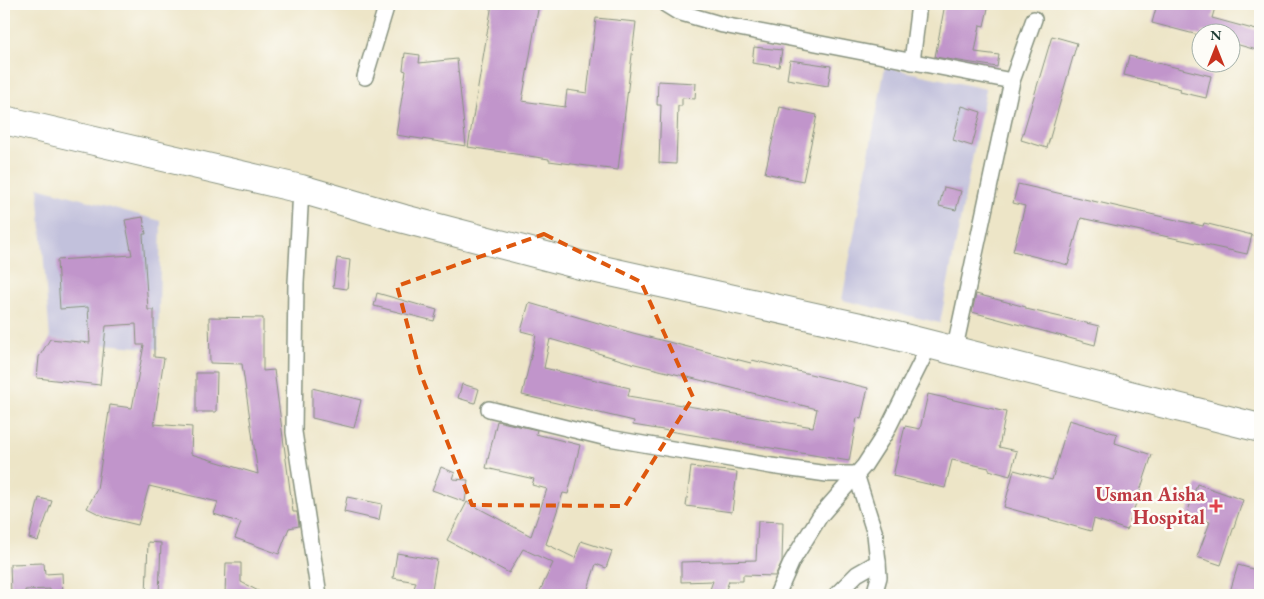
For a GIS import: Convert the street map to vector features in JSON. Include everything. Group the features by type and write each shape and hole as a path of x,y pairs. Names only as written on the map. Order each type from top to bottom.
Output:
{"highway":[{"path":"4,120 300,189 404,219 584,266 869,329 1260,428"}],"street":[{"path":"365,77 386,4"},
{"path":"665,4 678,12 723,25 1012,81"},
{"path":"912,62 919,4"},
{"path":"777,595 792,561 820,516 864,466 942,349 1012,81 1034,19"},
{"path":"300,189 296,283 294,432 319,595"},
{"path":"489,408 603,437 827,474 856,474"},
{"path":"856,474 875,534 879,578 874,595"},
{"path":"836,595 857,574 878,562"}],"highlighted area":[{"path":"544,234 641,282 693,397 625,506 472,505 420,372 397,286"}],"shaded area":[{"path":"885,67 986,89 940,323 842,300"},
{"path":"38,187 161,221 158,349 50,339"}],"building":[{"path":"492,4 539,4 522,101 565,107 567,90 587,93 596,18 636,22 618,170 549,161 549,159 468,147"},
{"path":"945,4 989,4 984,26 980,25 975,52 999,55 997,67 935,57"},
{"path":"1157,4 1216,4 1212,18 1227,22 1192,22 1192,33 1152,23"},
{"path":"1242,26 1260,31 1260,51 1242,46"},
{"path":"1052,36 1077,43 1047,148 1021,140"},
{"path":"754,47 782,50 779,67 752,63"},
{"path":"405,53 420,55 419,63 457,59 466,146 396,135 406,71 403,70"},
{"path":"1129,56 1211,76 1206,98 1180,92 1181,89 1124,75"},
{"path":"790,60 831,66 828,86 787,79"},
{"path":"658,81 696,83 695,99 682,98 682,106 678,106 676,164 659,163 661,105 657,105"},
{"path":"962,106 981,112 972,146 953,140"},
{"path":"780,107 817,115 803,181 765,173"},
{"path":"1018,184 1203,226 1204,223 1252,235 1247,254 1081,218 1068,265 1013,251 1025,206 1013,203"},
{"path":"944,187 961,191 956,210 939,206"},
{"path":"143,217 146,234 143,234 148,310 154,310 154,357 164,358 154,424 192,427 191,454 258,474 242,364 210,363 209,317 263,318 263,371 274,370 293,512 297,512 299,526 289,528 279,554 235,538 241,523 214,514 218,502 149,486 138,525 105,517 87,508 97,489 110,405 132,408 144,345 137,345 136,324 106,326 100,385 37,378 39,357 50,339 90,343 88,307 60,309 57,260 132,255 125,220"},
{"path":"337,258 350,260 347,289 333,287"},
{"path":"377,293 437,310 434,321 374,306"},
{"path":"976,294 1026,307 1026,309 1099,326 1095,345 972,312"},
{"path":"529,303 633,333 751,363 752,360 868,388 861,419 857,418 849,461 633,425 634,421 522,395 536,335 521,331","holes":["550,339 635,364 817,409 813,427 628,396 630,388 544,368"]},
{"path":"196,373 217,373 216,412 196,412"},
{"path":"462,384 479,389 475,403 458,398"},
{"path":"312,388 361,400 354,428 312,418"},
{"path":"928,394 1006,412 999,447 1017,451 1010,476 989,470 989,468 952,460 945,488 893,476 905,426 920,429"},
{"path":"1069,420 1117,434 1115,443 1152,455 1127,530 1094,519 1091,531 1004,507 1014,470 1052,480"},
{"path":"497,421 537,430 536,434 580,445 568,494 563,493 546,544 575,558 581,541 612,551 606,568 596,564 586,595 538,595 553,563 523,549 509,573 447,540 467,502 531,536 547,489 532,485 534,479 486,468"},
{"path":"441,467 455,473 453,479 468,480 465,502 432,490"},
{"path":"691,467 737,472 732,512 686,506"},
{"path":"1197,484 1243,500 1221,565 1197,557 1210,522 1187,514"},
{"path":"347,497 382,504 379,520 344,512"},
{"path":"39,498 52,501 38,541 29,538"},
{"path":"758,521 783,522 782,561 775,576 743,575 743,581 729,581 724,595 708,595 713,581 681,582 681,562 756,560"},
{"path":"148,542 161,543 159,595 146,595"},
{"path":"397,553 437,560 431,595 412,595 416,582 393,578"},
{"path":"44,563 45,574 62,573 63,595 50,595 50,589 25,590 25,595 11,595 10,564"},
{"path":"226,563 241,563 241,582 266,595 225,595"},
{"path":"1238,565 1260,571 1260,595 1229,595"}],"place":[{"name":"Usman Aisha Hospital","path":"1216,506"}]}
